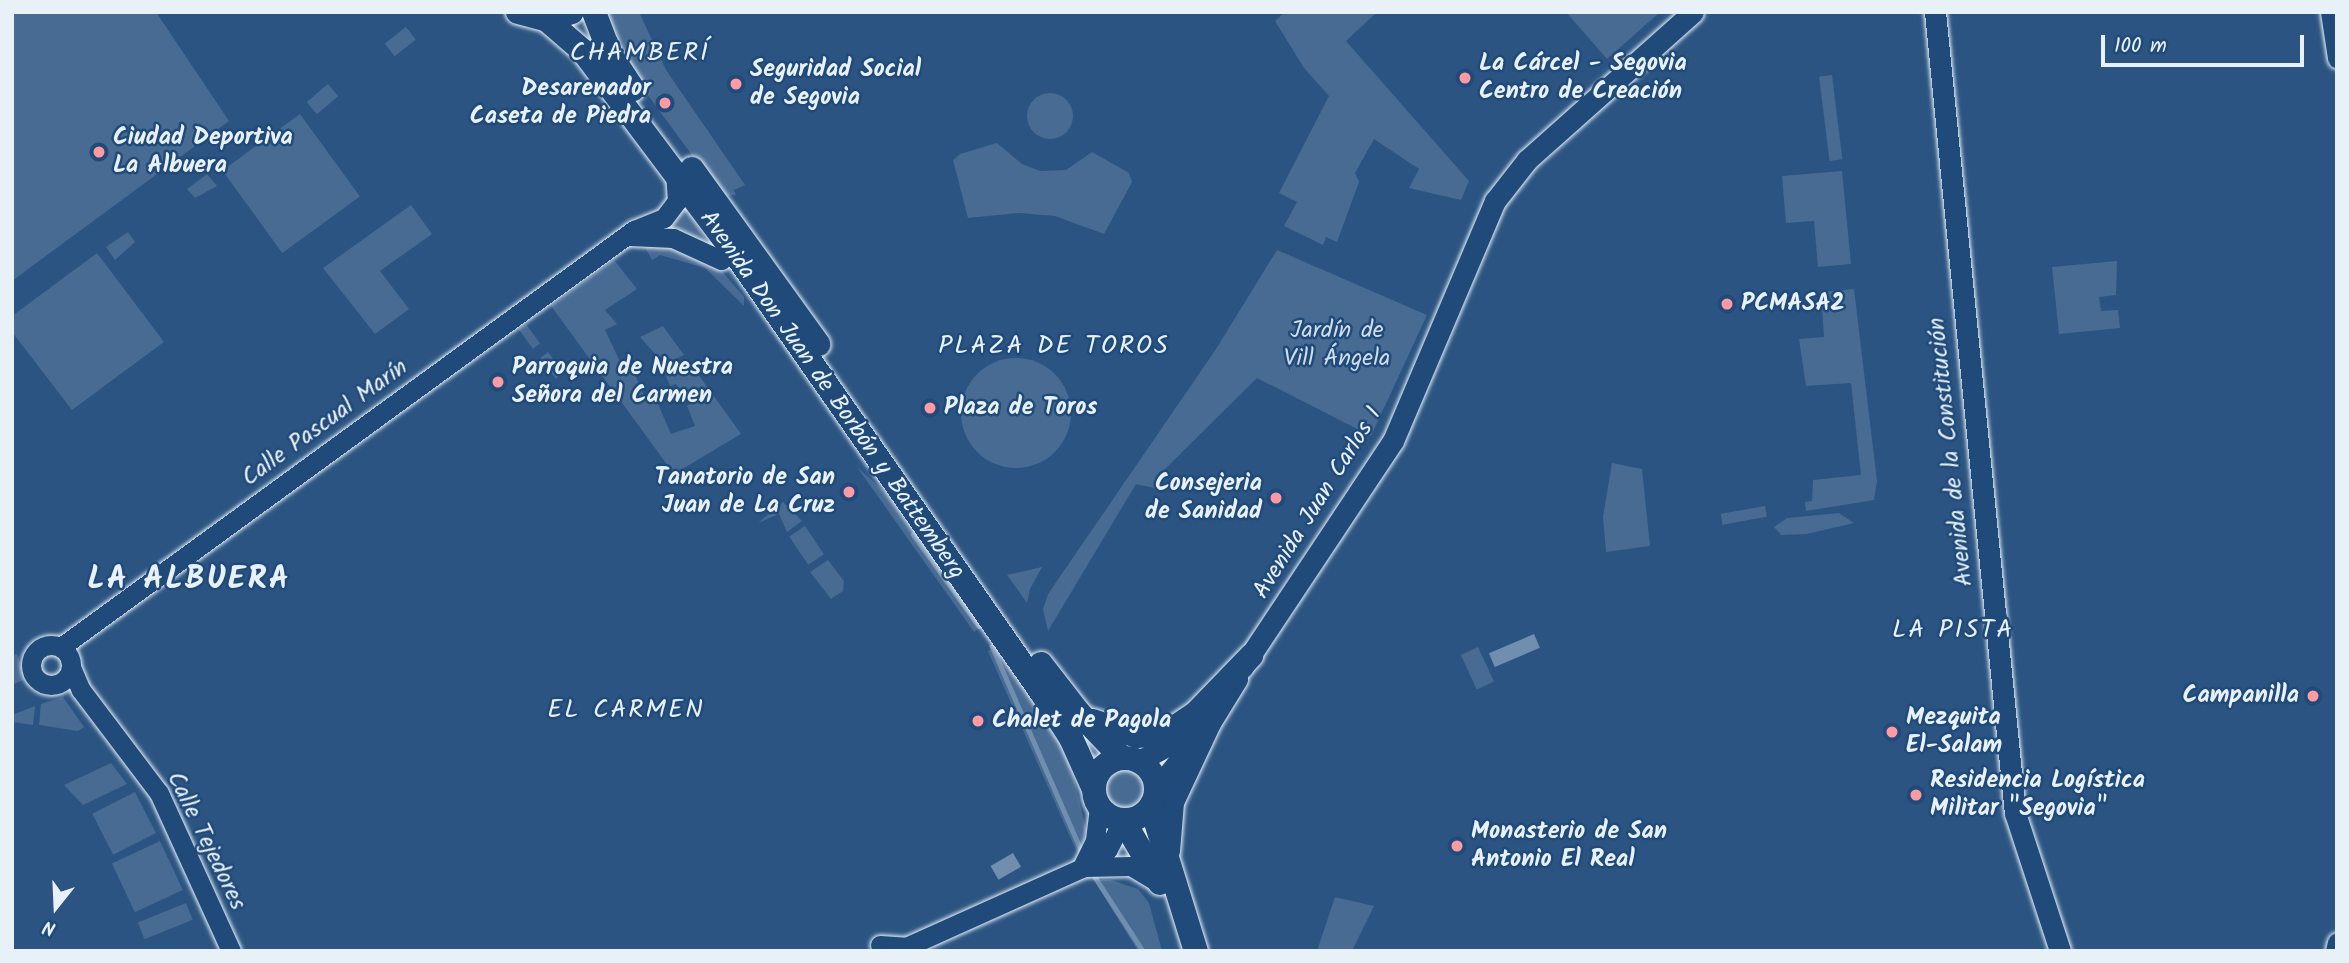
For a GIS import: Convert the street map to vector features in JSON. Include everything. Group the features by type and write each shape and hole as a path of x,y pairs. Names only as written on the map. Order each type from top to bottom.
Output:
{"main road":[{"path":"518,12 547,20 572,12"},
{"name":"Avenida Don Juan de Borbón y Battemberg","path":"594,12 614,63 755,253 1079,713 1130,759"},
{"name":"Avenida Juan Carlos I","path":"1153,798 1210,723 1393,441 1495,201 1527,160 1693,12"},
{"name":"Avenida de la Constitución","path":"1935,12 2015,813 2060,951"},
{"name":"Avenida Don Juan de Borbón y Battemberg","path":"547,20 583,51 675,173 1042,693 1071,738 1096,797"},
{"path":"1079,713 1121,733 1147,737 1165,734 1195,714 1251,656"},
{"name":"Avenida Juan Carlos I","path":"1130,759 1193,729 1251,656"},
{"path":"1168,887 1168,839 1173,802 1210,723"},
{"path":"1183,951 1168,887 1150,771 1130,759 1102,767 1096,797 1123,820 1168,887 1196,951"},
{"path":"1123,820 1140,816 1153,798"}],"street":[{"path":"2330,12 2337,58"},
{"name":"Calle Pascual Marín","path":"61,647 622,239 673,209 678,195 675,173"},
{"path":"622,239 673,238 721,260"},
{"path":"43,646 61,647 69,656 66,675 41,682 31,665 43,646"},
{"name":"Calle Tejedores","path":"66,675 81,690 159,793 231,951"},
{"path":"1082,868 1095,840 1096,797"},
{"path":"880,945 905,949 1082,868 1108,849 1123,820"},
{"path":"1082,868 1131,866 1168,887"},
{"path":"2335,951 2337,942"}],"green space":[{"name":"Ciudad Deportiva La Albuera","path":"12,12 156,12 229,121 12,281"},
{"path":"607,12 639,12 666,70 745,185 734,190 736,195 722,196 617,53"},
{"path":"1285,12 1377,12 1346,41 1469,181 1461,200 1409,188 1419,169 1374,139 1355,173 1359,182 1337,242 1326,237 1323,245 1284,226 1297,202 1279,193 1329,96 1304,68 1275,21"},
{"path":"1566,12 1660,12 1607,59"},
{"path":"406,27 416,40 395,56 385,44"},
{"path":"1832,75 1842,159 1829,161 1819,77"},
{"path":"328,84 338,96 317,114 307,102"},
{"path":"1050,93 1066,100 1073,116 1066,132 1050,139 1034,132 1027,116 1034,100"},
{"path":"300,114 360,197 282,253 222,170"},
{"path":"997,143 1022,164 1040,171 1066,170 1092,152 1129,173 1132,182 1104,234 1055,216 1019,213 968,218 953,160 960,154"},
{"path":"1842,171 1851,264 1818,267 1814,221 1786,223 1782,176"},
{"path":"207,174 217,186 195,198 187,189"},
{"path":"682,200 709,245 660,229"},
{"path":"411,205 432,234 380,271 409,309 375,334 323,268"},
{"path":"128,232 135,242 115,260 106,247"},
{"path":"655,240 716,264 744,297 744,306 705,268 660,255 652,260 642,242"},
{"name":"Jardín de Vill Ángela","path":"1277,250 1427,315 1371,436 1257,378 1159,475 1154,488 1136,484 1048,631 1043,609 1048,594 1216,349"},
{"path":"97,253 164,342 72,410 12,332 12,316"},
{"path":"614,260 637,289 605,310 617,324 605,330 622,366 630,363 646,400 655,397 671,434 695,426 687,406 711,392 741,434 674,474 551,306"},
{"path":"2117,261 2116,295 2099,297 2101,311 2118,310 2120,328 2059,334 2052,267"},
{"path":"1854,289 1877,481 1874,500 1806,511 1805,502 1812,501 1813,480 1861,475 1851,383 1806,386 1799,339 1824,337 1821,292"},
{"path":"526,324 540,343 533,349 519,329"},
{"path":"663,326 684,355 664,364 640,337"},
{"path":"548,352 564,373 556,379 540,358"},
{"path":"686,358 708,388 686,400 676,384 670,386 664,371"},
{"path":"1016,358 1037,362 1055,374 1067,392 1071,413 1067,434 1055,452 1037,464 1016,468 995,464 977,452 965,434 961,413 965,392 977,374 995,362"},
{"path":"1612,463 1642,469 1650,546 1606,552 1603,517"},
{"path":"857,467 900,505 986,623 974,632"},
{"path":"783,502 802,521 787,532 779,514 758,523"},
{"path":"1765,506 1767,517 1723,525 1721,514"},
{"path":"1839,513 1854,523 1807,534 1781,535 1774,527 1787,518"},
{"path":"805,526 824,554 808,565 789,537"},
{"path":"828,560 844,581 843,591 831,599 810,572"},
{"path":"1042,567 1030,589 1027,603 1007,575"},
{"path":"1001,644 1054,727 1073,774 1086,830 1079,857 988,651"},
{"path":"1478,647 1494,681 1477,689 1461,655"},
{"path":"17,654 25,679 12,685 12,655"},
{"path":"63,697 84,727 78,731 39,725 41,704"},
{"path":"35,706 33,725 12,722 12,715"},
{"path":"111,763 127,784 83,805 64,785"},
{"path":"1124,768 1139,774 1145,789 1139,804 1124,810 1109,804 1103,789 1109,774"},
{"path":"135,792 156,833 113,855 92,814"},
{"path":"160,841 183,890 135,912 112,863"},
{"path":"1094,880 1111,880 1138,889 1149,903 1162,951 1138,951"},
{"path":"1335,897 1374,906 1352,951 1317,951"},
{"path":"186,903 193,920 145,939 138,922"}],"shaded area":[{"path":"1534,634 1540,648 1495,667 1489,653"},
{"path":"1013,853 1021,867 998,880 990,866"}],"waterway":[{"path":"661,96 669,108"},
{"path":"913,534 979,626"},
{"path":"992,646 1081,850"},
{"path":"1095,877 1143,951"}],"place":[{"name":"La Cárcel - Segovia Centro de Creación","path":"1465,78"},
{"name":"Seguridad Social de Segovia","path":"736,84"},
{"name":"Desarenador Caseta de Piedra","path":"665,103"},
{"name":"Ciudad Deportiva La Albuera","path":"99,152"},
{"name":"PCMASA2","path":"1727,304"},
{"name":"Parroquia de Nuestra Señora del Carmen","path":"498,382"},
{"name":"Plaza de Toros","path":"930,408"},
{"name":"Tanatorio de San Juan de La Cruz","path":"849,492"},
{"name":"Consejeria de Sanidad","path":"1276,498"},
{"name":"Campanilla","path":"2313,696"},
{"name":"Chalet de Pagola","path":"978,721"},
{"name":"Mezquita El-Salam","path":"1892,732"},
{"name":"Residencia Logística Militar \"Segovia\"","path":"1916,795"},
{"name":"Monasterio de San Antonio El Real","path":"1457,846"}],"district":[{"name":"CHAMBERÍ","path":"640,54"},
{"name":"PLAZA DE TOROS","path":"1054,347"},
{"name":"LA ALBUERA","path":"189,580"},
{"name":"LA PISTA","path":"1953,631"},
{"name":"EL CARMEN","path":"626,711"}]}
